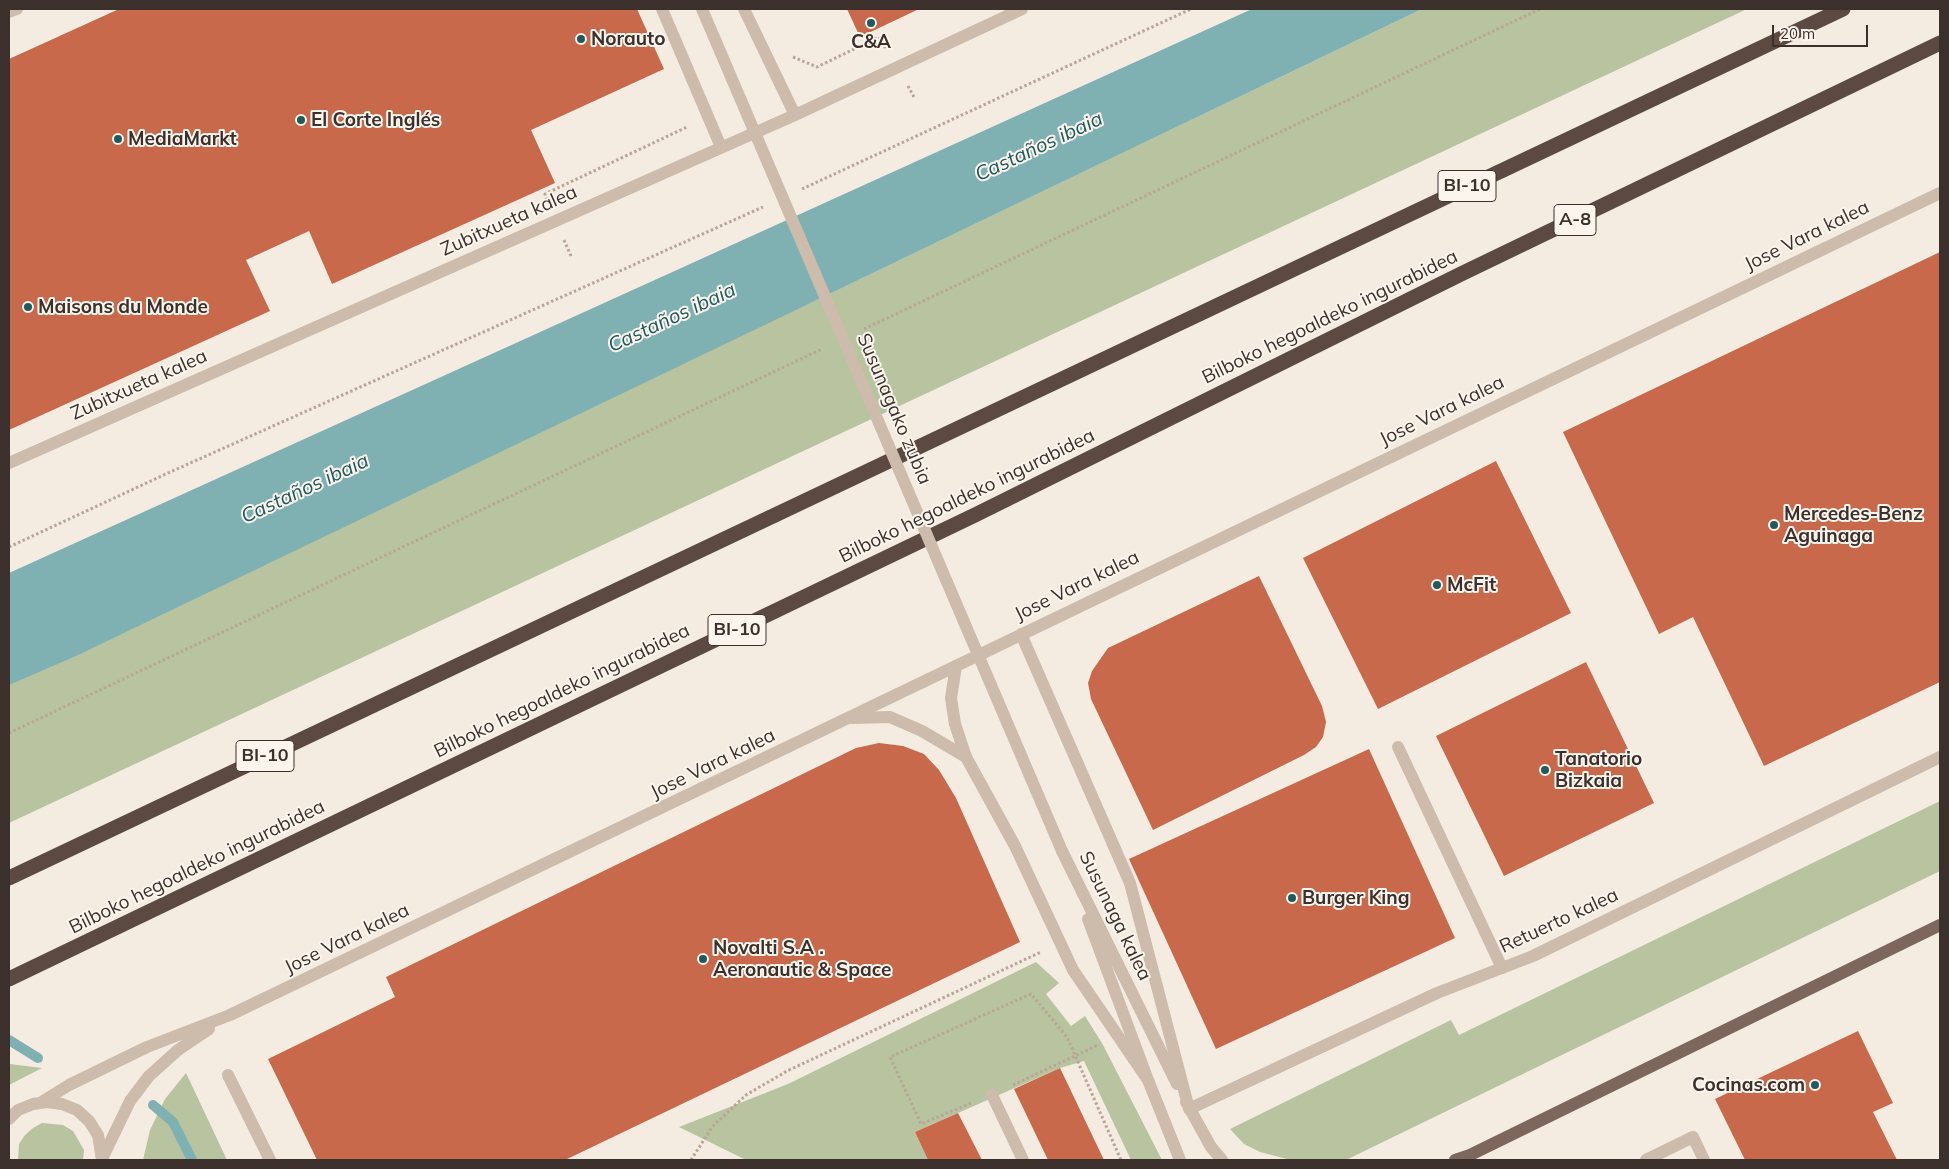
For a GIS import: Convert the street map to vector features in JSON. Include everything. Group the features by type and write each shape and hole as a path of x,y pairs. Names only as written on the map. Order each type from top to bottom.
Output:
{"highway":[{"name":"BI-10","path":"9,878 1252,287 1843,9"},
{"name":"Bilboko hegoaldeko ingurabidea","path":"9,980 975,516 1462,274 1940,44"}],"main road":[{"path":"1455,1160 1467,1158 1940,925"}],"street":[{"path":"9,12 17,9"},
{"path":"662,9 721,147"},
{"name":"Susunagako zubia","path":"702,9 1062,851"},
{"path":"744,9 795,115"},
{"name":"Zubitxueta kalea","path":"9,463 795,115 1022,9"},
{"name":"Jose Vara kalea","path":"40,1103 69,1085 147,1048 230,1015 852,718 1021,634 1940,193"},
{"name":"Susunaga kalea","path":"1021,634 1130,883 1189,1109"},
{"name":"Susunaga kalea","path":"956,666 951,698 954,724 966,757 1015,846 1073,970 1148,1080"},
{"path":"852,718 890,717 922,730 966,757"},
{"path":"1398,747 1502,968"},
{"name":"Retuerto kalea","path":"1189,1109 1437,992 1533,956 1940,757"},
{"name":"Susunaga kalea","path":"1062,851 1180,1160"},
{"name":"Susunaga kalea","path":"1062,851 1189,1109 1211,1147 1222,1160"},
{"name":"Jose Vara kalea","path":"102,1160 130,1100 149,1076 178,1050 230,1015"},
{"path":"228,1075 270,1160"},
{"path":"992,1094 1022,1160"},
{"path":"12,1112 40,1103 62,1104 77,1110 89,1121 98,1135 102,1160"},
{"path":"1646,1160 1693,1137 1704,1160"}],"path":[{"path":"794,193 1190,9"},
{"path":"856,333 1540,9"},
{"path":"9,547 168,473 768,205"},
{"path":"9,733 828,346"},
{"path":"691,1160 712,1127 746,1095 787,1071 1060,943"},
{"path":"1076,1056 921,1124 890,1057 1030,994 1067,1037 1076,1056 1121,1160"}],"green space":[{"path":"1422,9 1747,9 9,823 9,679 858,280"},
{"path":"1940,801 1940,871 1346,1160 1291,1160 1260,1152 1244,1144 1230,1129 1451,1020 1459,1035"},
{"path":"1036,962 1059,983 1046,994 1071,1026 1085,1016 1103,1045 1162,1160 1131,1160 1084,1061 1060,1068 915,1132 928,1160 746,1160 679,1127 788,1084"},
{"path":"10,1064 42,1068 9,1085"},
{"path":"186,1073 227,1160 143,1160 150,1130 165,1099"},
{"path":"42,1123 63,1125 73,1131 84,1150 83,1160 18,1160 19,1144 25,1135"}],"water":[{"name":"Castaños ibaia","path":"1252,9 1422,9 76,656 9,685 9,573"}],"building":[{"path":"119,9 637,9 664,69 531,130 555,183 332,284 309,231 246,260 270,311 9,430 9,59"},
{"name":"C&A","path":"847,9 919,9 860,37"},
{"name":"Mercedes-Benz Aguinaga","path":"1940,252 1940,682 1764,766 1693,617 1659,634 1563,432"},
{"name":"McFit","path":"1496,461 1571,613 1378,709 1303,558"},
{"path":"1259,576 1322,706 1326,722 1323,737 1316,747 1304,755 1153,830 1091,699 1088,683 1092,671 1108,648"},
{"name":"Tanatorio Bizkaia","path":"1586,662 1654,803 1504,876 1436,736"},
{"name":"Novalti S.A . Aeronautic & Space","path":"879,743 903,746 924,754 939,770 956,798 1020,942 565,1160 317,1160 268,1059 395,997 386,977 856,748"},
{"name":"Burger King","path":"1369,749 1455,938 1216,1049 1129,859"},
{"name":"Cocinas.com","path":"1858,1031 1893,1103 1873,1112 1897,1160 1745,1160 1715,1099"},
{"path":"1060,1068 1104,1160 1048,1160 1014,1089"},
{"path":"958,1113 982,1160 928,1160 915,1132"}],"waterway":[{"path":"9,1040 38,1058"},
{"path":"153,1105 173,1122 192,1160"}],"place":[{"name":"C&A","path":"871,23"},
{"name":"Norauto","path":"581,39"},
{"name":"El Corte Inglés","path":"301,120"},
{"name":"MediaMarkt","path":"118,139"},
{"name":"Maisons du Monde","path":"28,307"},
{"name":"Mercedes-Benz Aguinaga","path":"1774,525"},
{"name":"McFit","path":"1437,585"},
{"name":"Tanatorio Bizkaia","path":"1545,770"},
{"name":"Burger King","path":"1292,898"},
{"name":"Novalti S.A . Aeronautic & Space","path":"703,959"},
{"name":"Cocinas.com","path":"1815,1085"}]}
